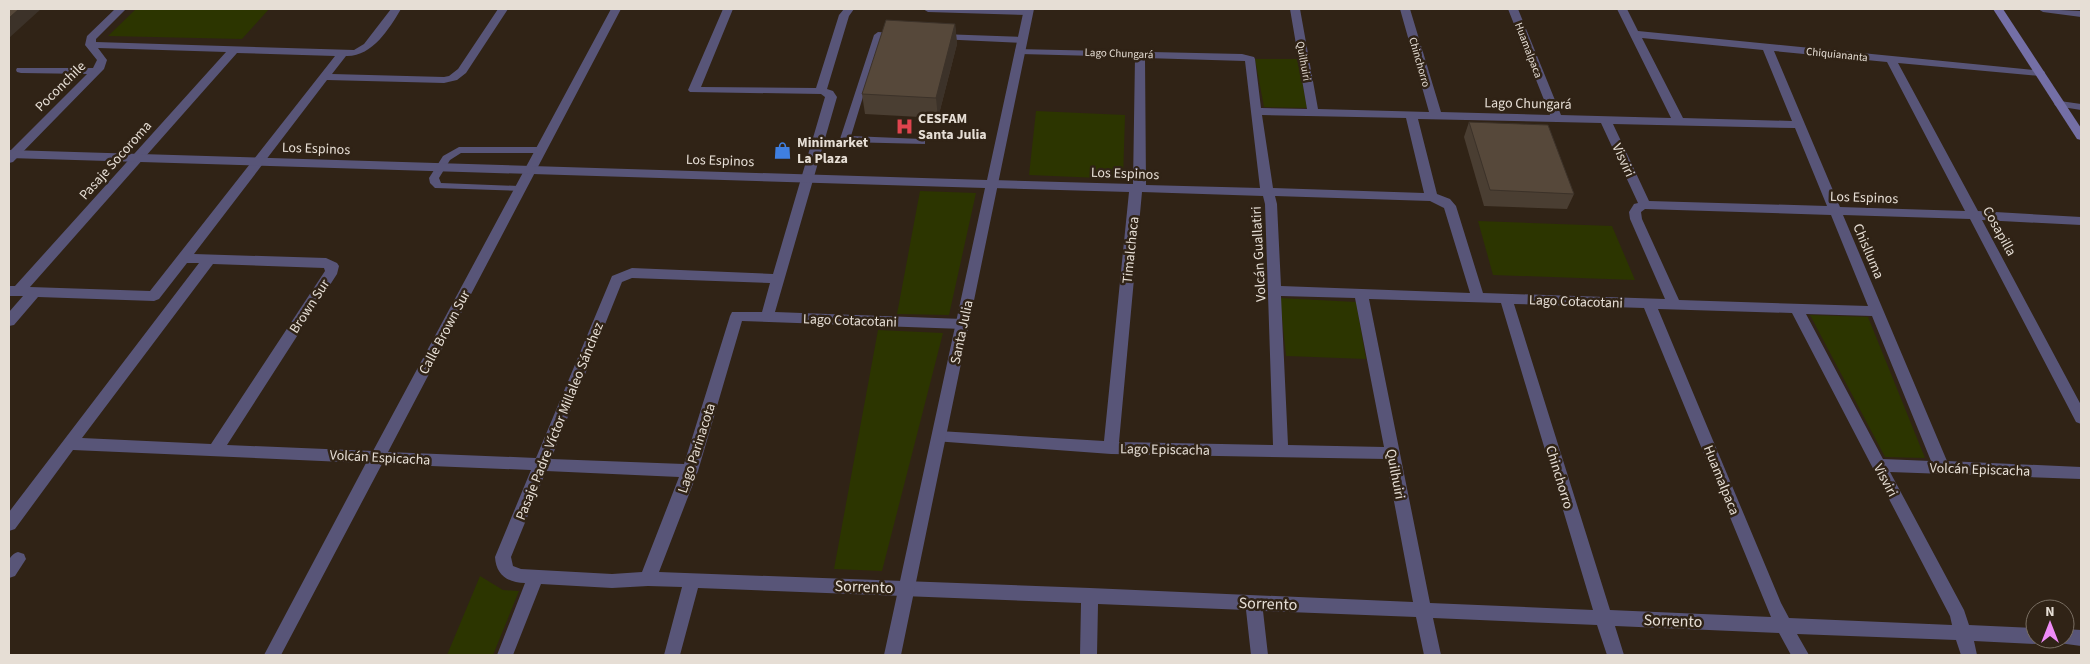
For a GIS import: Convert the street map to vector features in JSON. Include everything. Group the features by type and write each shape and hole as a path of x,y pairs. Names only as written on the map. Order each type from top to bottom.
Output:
{"main road":[{"path":"1998,9 2081,136"}],"street":[{"name":"Poconchile","path":"10,155 96,72 102,64 102,60 90,45 92,38 121,9"},
{"path":"90,45 356,53 366,49 396,9"},
{"path":"324,77 444,80 453,78 460,74 503,9"},
{"name":"Calle Brown Sur","path":"272,655 616,9"},
{"path":"728,9 694,90 821,92 829,93 831,97 767,317"},
{"path":"821,92 844,15 849,9"},
{"path":"928,9 1028,10"},
{"name":"Quilhuiri","path":"1295,9 1313,113"},
{"name":"Chinchorro","path":"1405,9 1436,116"},
{"name":"Huamalpaca","path":"1513,9 1557,119"},
{"path":"1622,9 1679,122"},
{"path":"2043,9 2081,14"},
{"name":"Santa Julia","path":"893,655 1028,10"},
{"name":"Chiquiananta","path":"1635,34 2040,73"},
{"name":"Lago Chungará","path":"1021,45 1140,54 1248,58"},
{"name":"Chislluma","path":"1767,47 1942,468"},
{"name":"Pasaje Socoroma","path":"14,291 138,158 234,50"},
{"path":"14,291 154,296 343,53"},
{"name":"Timalchaca","path":"1110,448 1136,188 1140,184 1140,54"},
{"name":"Volcán Guallatiri","path":"1248,58 1250,61 1264,180 1271,204 1281,451"},
{"name":"Cosapilla","path":"1891,59 2081,418"},
{"path":"21,70 96,72"},
{"path":"2060,104 2081,107"},
{"name":"Lago Chungará","path":"1256,112 1800,125"},
{"path":"1411,115 1431,197 1450,206 1478,298"},
{"name":"Visviri","path":"1605,120 1645,205"},
{"name":"Los Espinos","path":"10,155 1431,197"},
{"path":"1645,205 1638,207 1635,212 1636,219 1674,304"},
{"name":"Los Espinos","path":"1645,205 1974,215 2081,221"},
{"name":"Brown Sur","path":"183,258 326,263 330,264 333,268 215,450"},
{"path":"9,524 209,259"},
{"path":"621,276 632,273 778,279"},
{"name":"Pasaje Padre Víctor Millaleo Sánchez","path":"505,568 503,557 615,283 621,276"},
{"name":"Lago Cotacotani","path":"1275,291 1877,311"},
{"path":"9,321 35,292"},
{"name":"Quilhuiri","path":"1361,294 1432,655"},
{"name":"Chinchorro","path":"1506,298 1615,655"},
{"name":"Huamalpaca","path":"1649,303 1770,597 1800,655"},
{"name":"Visviri","path":"1796,308 1958,615 1969,655"},
{"name":"Lago Cotacotani","path":"737,316 963,324"},
{"name":"Lago Parinacota","path":"648,579 690,471 737,316"},
{"name":"Lago Episcacha","path":"939,437 1110,448 1392,453"},
{"name":"Volcán Espicacha","path":"70,444 690,471"},
{"name":"Volcán Episcacha","path":"1878,465 2081,474"},
{"name":"Sorrento","path":"505,568 514,575 612,581 648,579 692,580 1090,595 2025,635"},
{"path":"505,655 536,577"},
{"path":"672,655 692,580"},
{"path":"1088,655 1090,595"},
{"path":"1254,602 1259,655"}],"lane":[{"path":"906,36 878,35 845,139 922,142"},
{"path":"935,37 1021,45"},
{"path":"519,189 439,186 435,183 434,178 450,154 464,149 540,150"}],"green space":[{"path":"136,9 269,9 242,39 108,36"},
{"path":"1255,59 1298,59 1307,108 1264,107"},
{"path":"1036,111 1125,115 1123,179 1029,175"},
{"path":"920,191 976,193 949,315 897,314"},
{"path":"1478,221 1612,226 1635,280 1493,275"},
{"path":"1280,298 1356,302 1366,359 1286,356"},
{"path":"1810,315 1868,317 1925,458 1885,457"},
{"path":"878,330 943,333 882,571 834,569"},
{"path":"480,576 503,590 519,591 493,655 447,655"}],"building":[{"path":"9,9 19,9 9,18"},
{"path":"886,20 955,24 936,98 862,94"},
{"path":"1469,122 1548,125 1574,194 1490,190"}],"place":[{"name":"CESFAM Santa Julia","path":"904,126"},
{"name":"Minimarket La Plaza","path":"783,150"}]}
